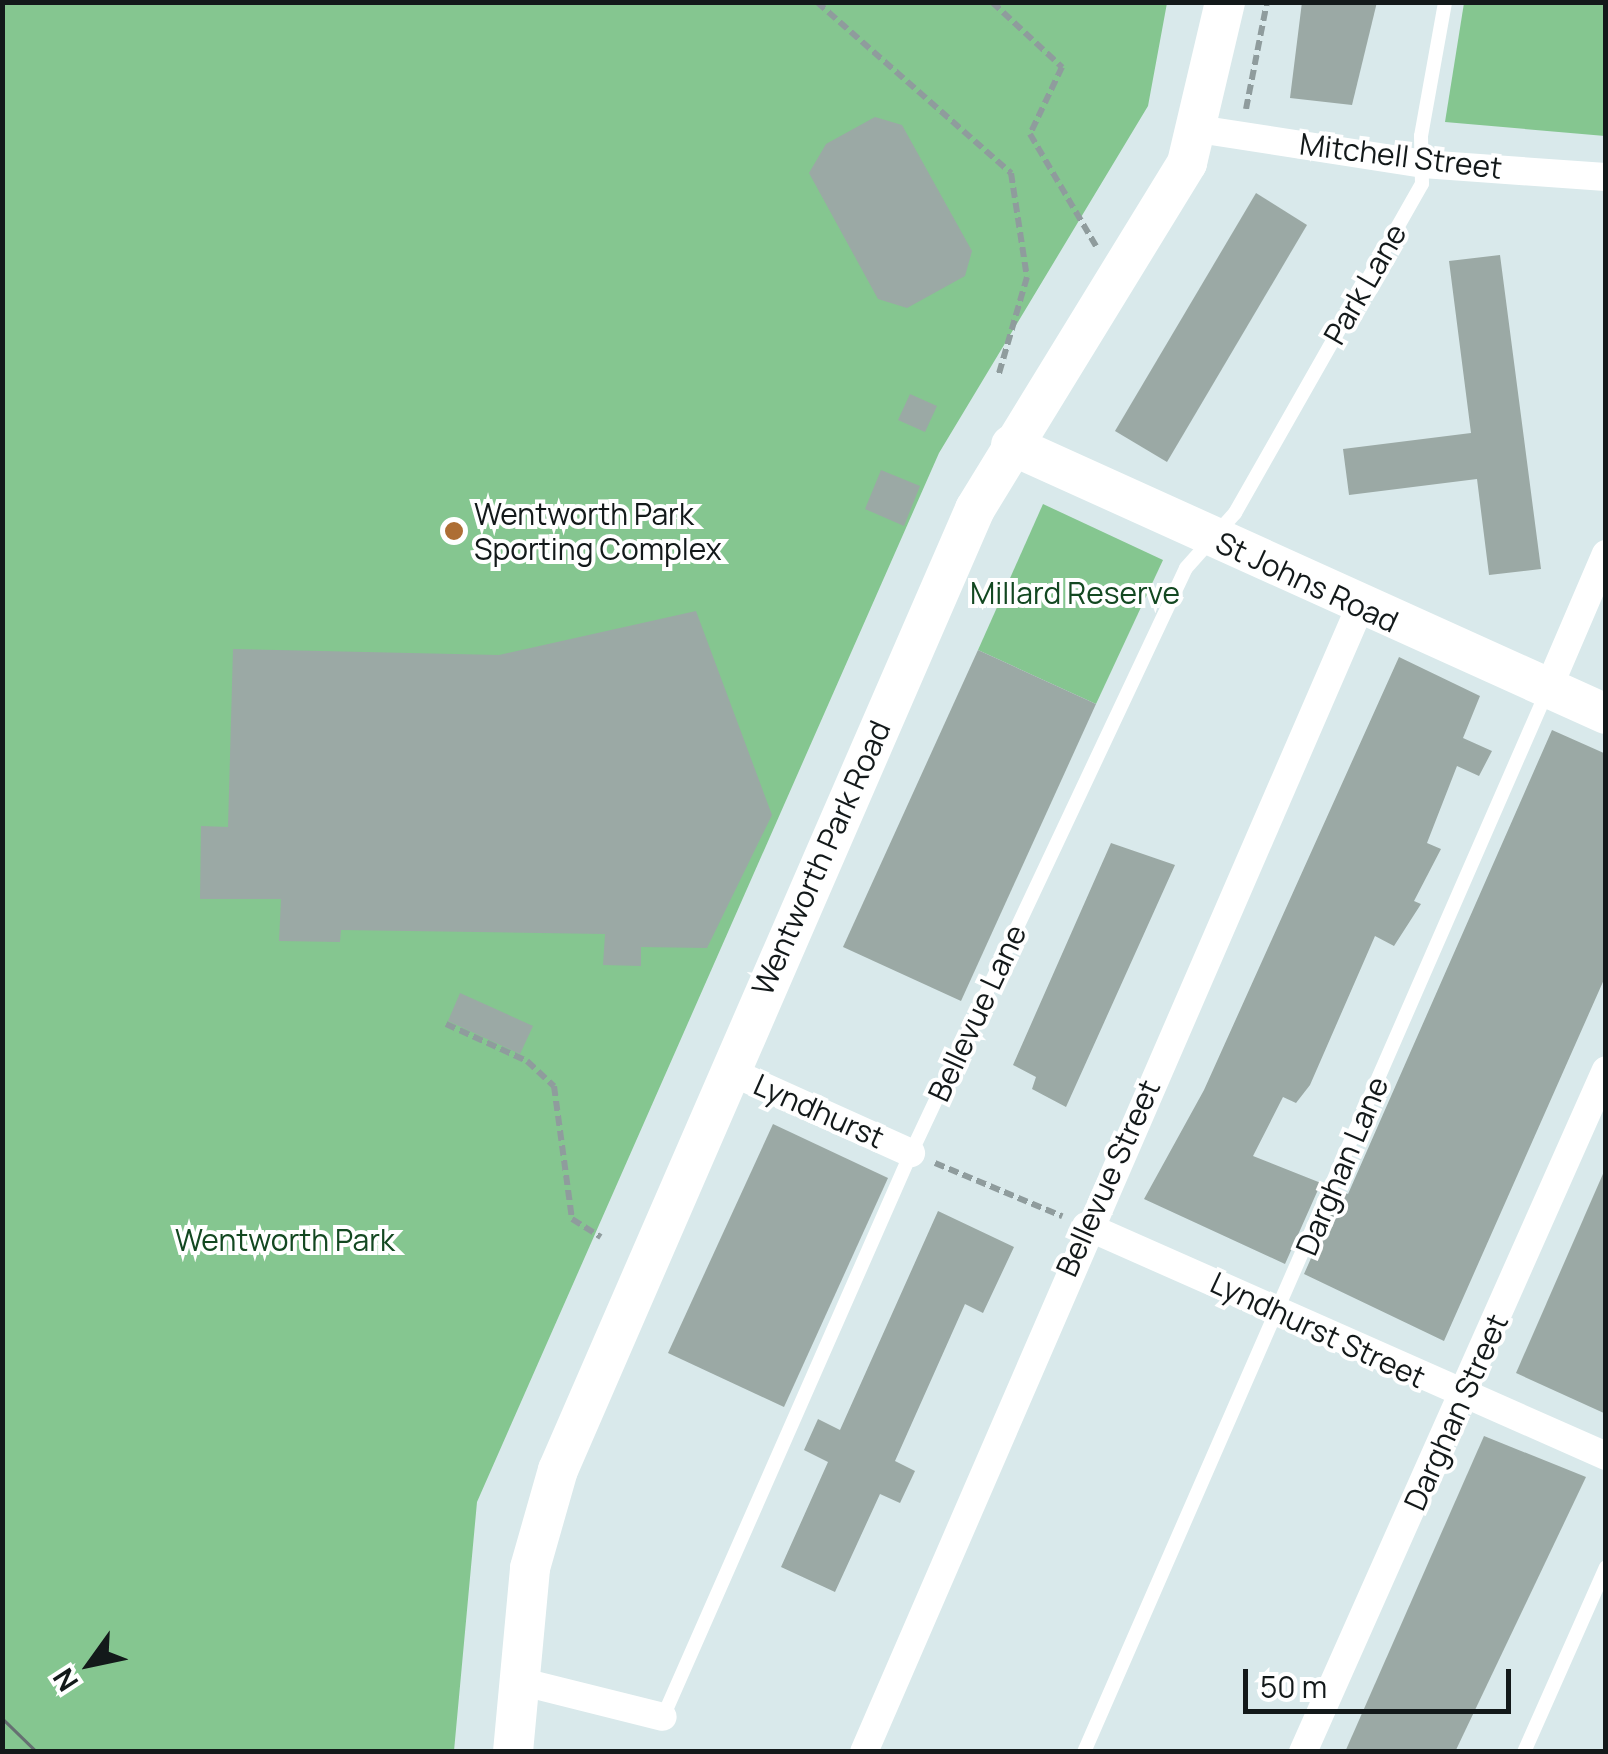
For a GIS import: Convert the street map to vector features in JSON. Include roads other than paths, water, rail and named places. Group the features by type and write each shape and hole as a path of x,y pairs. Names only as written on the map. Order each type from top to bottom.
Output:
{"street":[{"name":"Wentworth Park Road","path":"513,1752 530,1568 558,1470 727,1070 1011,445 1120,280 1198,129 1225,2"},
{"name":"Mitchell Street","path":"1198,129 1423,164 1606,176"},
{"name":"St Johns Road","path":"1011,445 1360,607 1606,714"},
{"path":"1548,689 1606,554"},
{"name":"Bellevue Street","path":"864,1752 1086,1226 1360,607"},
{"name":"Lyndhurst","path":"727,1070 911,1153"},
{"name":"Darghan Street","path":"1303,1752 1606,1070"},
{"name":"Lyndhurst Street","path":"1086,1226 1606,1456"},
{"path":"519,1681 663,1717"}],"lane":[{"name":"Park Lane","path":"1210,537 1245,496 1422,184 1445,2"},
{"name":"Bellevue Lane","path":"663,1717 911,1153 1186,568 1210,537"},
{"name":"Darghan Lane","path":"1084,1752 1548,689"},
{"path":"1524,1752 1606,1568"}],"tram line":[{"path":"2,1718 37,1752"}],"place":[{"name":"Wentworth Park Sporting Complex","path":"454,531"}],"park label":[{"name":"Millard Reserve","path":"1075,593"},
{"name":"Wentworth Park","path":"285,1240"}]}
